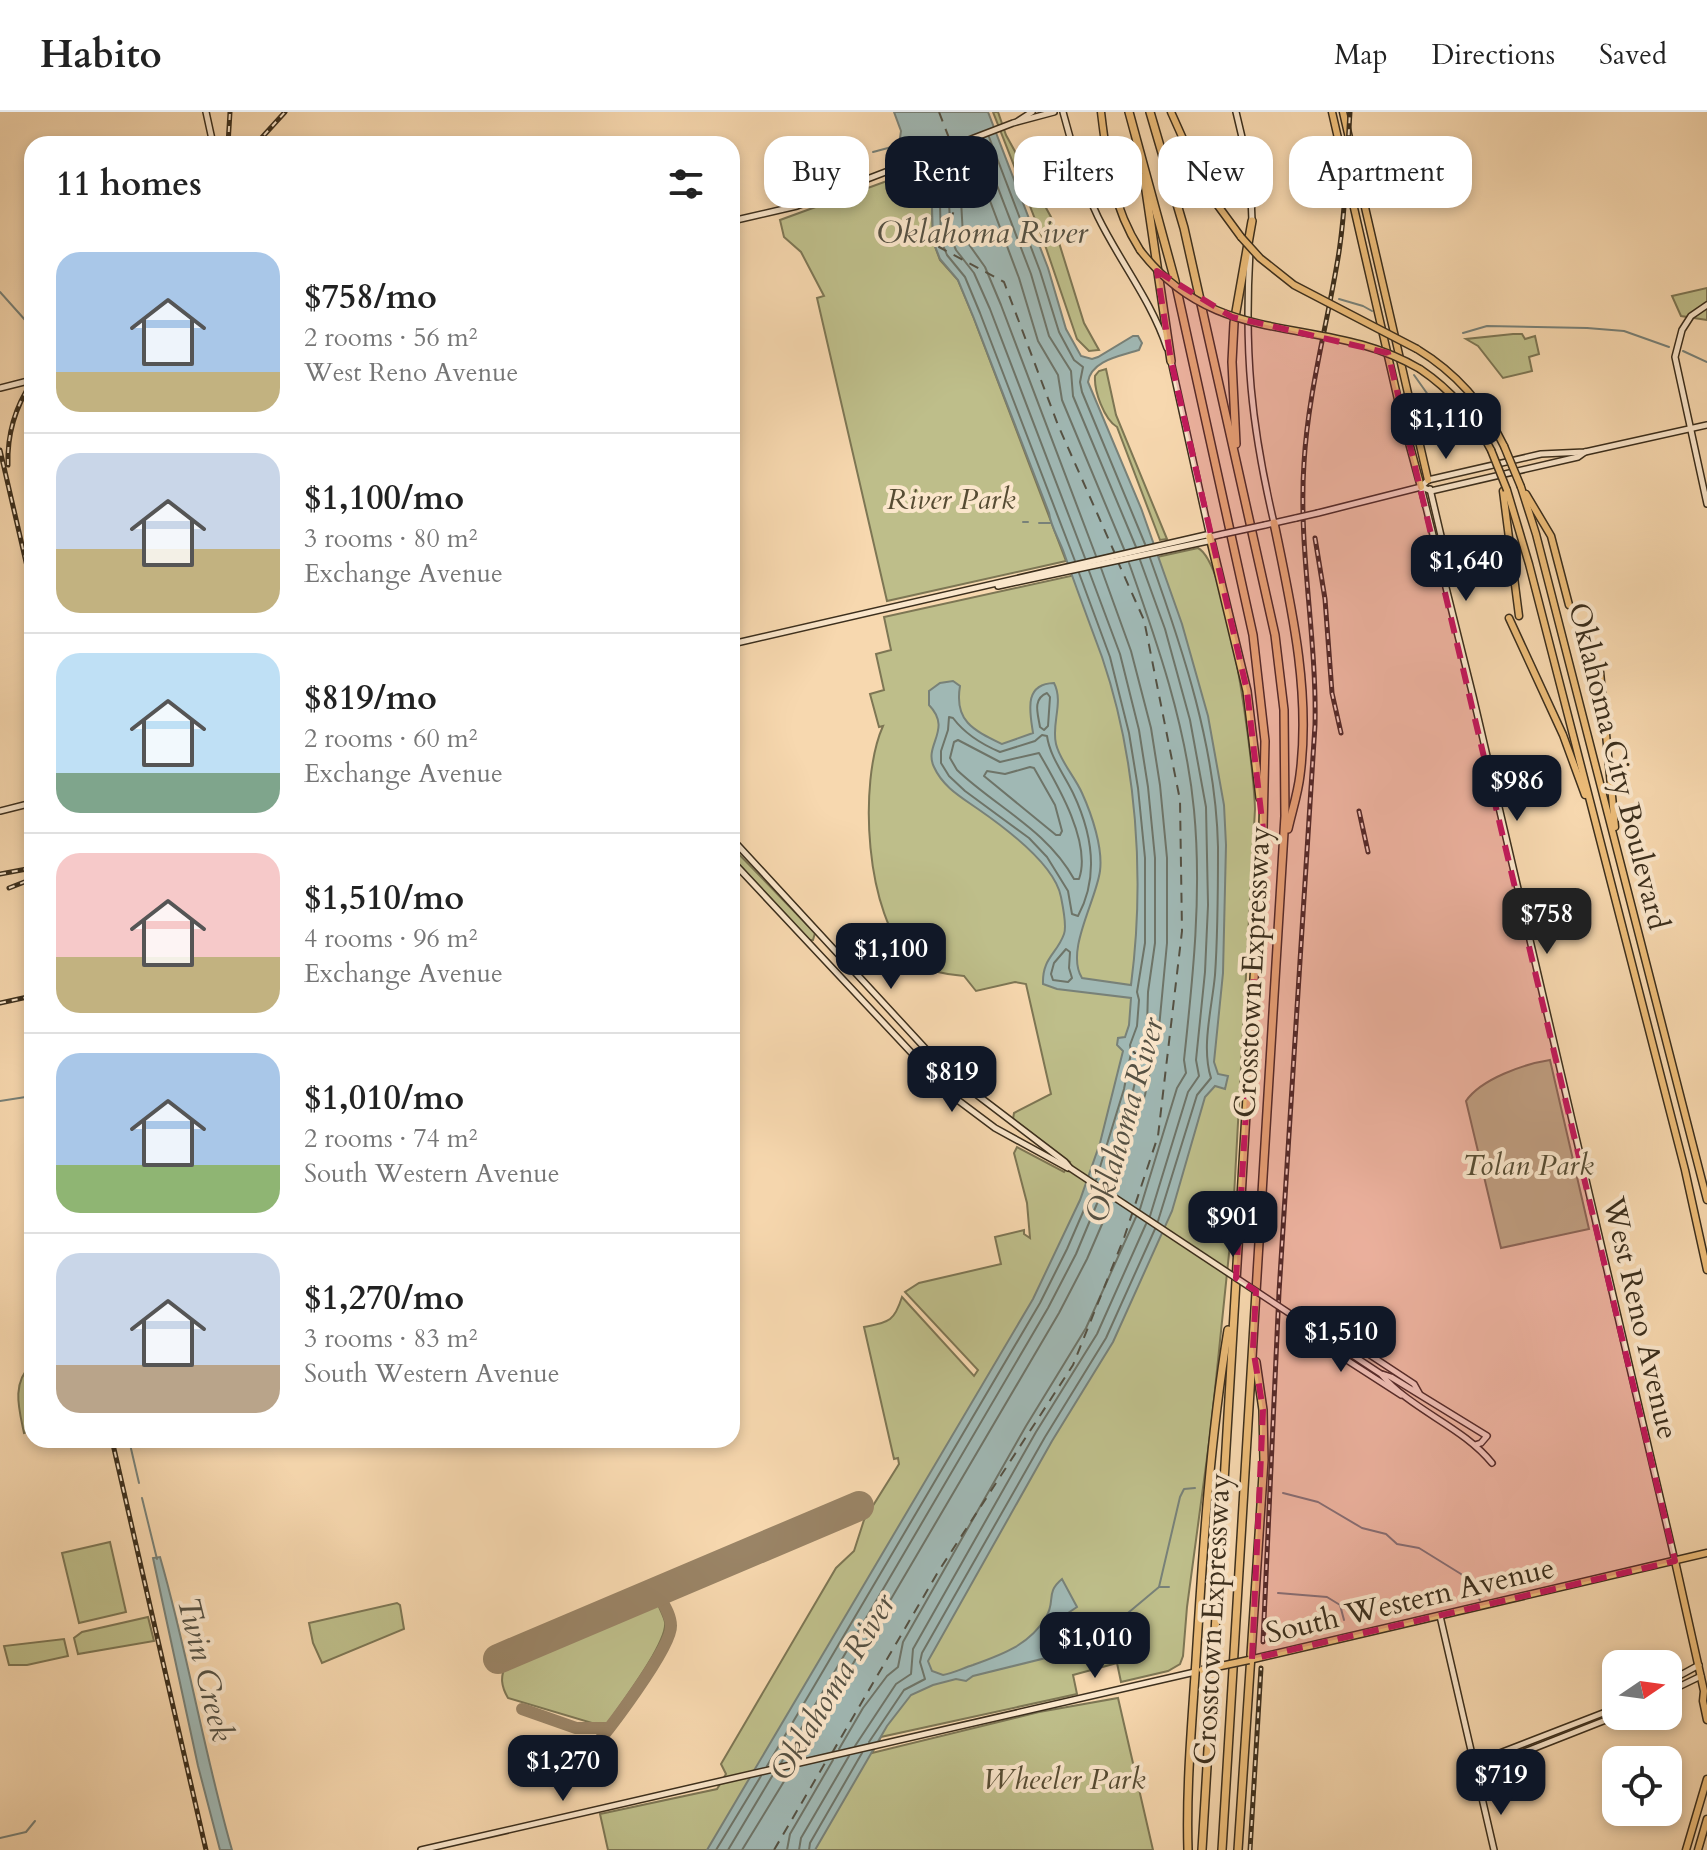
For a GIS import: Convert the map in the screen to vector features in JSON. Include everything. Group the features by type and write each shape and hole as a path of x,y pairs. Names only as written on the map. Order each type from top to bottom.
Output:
{"highway":[{"name":"Crosstown Expressway","path":"1129,112 1137,136"},
{"name":"Crosstown Expressway","path":"1150,112 1184,228 1279,663 1286,779 1222,1850"},
{"name":"Crosstown Expressway","path":"1142,155 1175,281 1253,635 1265,741 1263,829 1202,1850"},
{"path":"1142,161 1171,361"},
{"path":"1236,458 1232,362 1234,323 1252,221"},
{"path":"1270,524 1295,633 1302,717 1300,776 1283,851"},
{"path":"1210,537 1247,691 1263,829"},
{"path":"1188,1850 1188,1803 1199,1671 1208,1486 1235,1288"},
{"path":"1238,1850 1264,1460 1263,1410 1253,1348"}],"main road":[{"path":"206,112 211,136"},
{"path":"740,219 797,206 1013,123 1032,112"},
{"path":"1063,112 1090,200 1145,298 1171,361 1210,537"},
{"name":"Oklahoma City Boulevard","path":"1171,112 1205,188 1260,258 1325,304 1417,349 1442,366 1488,417 1504,446 1521,487 1548,580 1707,1200"},
{"path":"1236,112 1250,171 1252,221 1246,326 1247,368 1270,524"},
{"name":"West Reno Avenue","path":"1332,112 1393,379 1446,581 1706,1693 1703,1701 1707,1720"},
{"name":"West Reno Avenue","path":"1343,112 1446,557 1446,581"},
{"name":"Oklahoma City Boulevard","path":"1101,113 1114,197 1123,222 1140,250 1177,288 1218,312 1373,348 1420,369 1461,404 1479,427 1500,472 1534,583 1690,1192 1707,1270"},
{"path":"1013,123 1050,114 1067,125"},
{"path":"1707,305 1687,322 1675,351 1676,371 1707,504"},
{"path":"1393,379 1404,376"},
{"path":"0,388 24,382"},
{"path":"740,642 1196,540 1206,535 1210,537 1318,513 1421,487 1428,480 1469,470 1550,452 1585,452 1707,425"},
{"path":"1421,487 1431,491 1578,457 1585,452"},
{"path":"1530,468 1532,456"},
{"path":"1469,470 1477,480"},
{"path":"1521,487 1551,536 1569,605"},
{"path":"1505,491 1519,616"},
{"path":"1509,618 1563,735 1600,840"},
{"path":"1600,672 1618,851"},
{"path":"0,811 24,805"},
{"path":"740,848 947,1072 1070,1168 1381,1374 1487,1436 1474,1445"},
{"path":"740,870 936,1081 987,1123 1062,1167 1070,1168"},
{"path":"812,947 822,937"},
{"path":"892,1034 902,1023"},
{"path":"912,1056 922,1045"},
{"path":"936,1081 947,1072"},
{"path":"987,1123 1006,1118"},
{"path":"1006,1118 1011,1138"},
{"path":"1011,1138 1028,1135"},
{"path":"1320,1322 1414,1384 1419,1394"},
{"path":"1311,1337 1408,1398"},
{"path":"1381,1374 1408,1398 1474,1445 1492,1463"},
{"name":"South Western Avenue","path":"421,1850 1707,1553"},
{"path":"1440,1616 1494,1850"},
{"path":"1682,1674 1699,1665"},
{"path":"1682,1685 1701,1676"},
{"path":"1474,1763 1602,1713"},
{"path":"1476,1771 1602,1722"},
{"path":"1686,1850 1707,1779"},
{"path":"1698,1850 1707,1819"}],"highlighted area":[{"path":"1157,271 1232,317 1388,353 1675,1561 1252,1659 1263,1410 1253,1348 1256,1291 1236,1278 1263,829 1247,691 1171,361"}],"green space":[{"path":"993,112 998,112 1014,150 1014,166"},
{"name":"River Park","path":"885,182 885,208 932,208 933,241 940,260 958,280 1066,561 887,601 817,298 824,296 801,252 784,237 780,220 813,208 869,208 869,188"},
{"path":"1031,208 1046,208 1051,217 1084,323 1099,350 1089,351 1077,339"},
{"path":"1707,288 1707,320 1681,316 1672,296"},
{"path":"1522,334 1525,339 1535,336 1539,354 1529,357 1532,371 1503,378 1478,346 1466,339"},
{"path":"1106,369 1116,415 1167,539 1160,540 1117,427 1101,404 1095,376"},
{"name":"Wheeler Park","path":"1198,548 1209,562 1220,590 1229,627 1245,713 1255,809 1233,1215 1183,1656 1180,1664 1168,1671 1121,1682 1117,1663 1073,1675 1077,1694 881,1737 872,1753 1039,1712 1118,1698 1153,1850 608,1850 600,1814 717,1789 726,1774 721,1764 836,1568 854,1551 864,1520 899,1464 898,1458 894,1459 864,1327 889,1320 902,1297 974,1376 978,1370 905,1292 919,1283 1001,1264 995,1237 1024,1230 1030,1238 1027,1203 1014,1153 1017,1147 1064,1172 1070,1162 1013,1119 1014,1113 1051,1094 1026,984 1015,982 976,991 964,976 923,967 912,960 896,940 884,913 870,848 869,813 870,780 883,726 879,727 870,694 884,690 876,654 891,650 884,617"},
{"path":"740,855 815,933 813,940 809,940 740,866"},
{"name":"Tolan Park","path":"1550,1060 1589,1229 1501,1248 1466,1101 1492,1079"},
{"path":"24,1373 24,1433 18,1397"},
{"path":"110,1542 126,1612 79,1623 62,1553"},
{"path":"397,1603 404,1629 322,1663 309,1623"},
{"path":"658,1604 665,1622 659,1644 608,1723 602,1726 508,1698 502,1681 506,1664"},
{"path":"148,1617 154,1641 78,1654 74,1638 82,1632"},
{"path":"64,1639 68,1656 27,1665 9,1665 4,1646"}],"water":[{"name":"Oklahoma River","path":"894,112 988,112 997,136 900,136"},
{"name":"Oklahoma River","path":"998,138 1014,180 1014,208 1025,208 1048,268 1066,329 1081,356 1098,357 1133,336 1138,336 1142,343 1139,350 1101,364 1090,375 1088,382 1141,508 1182,624 1208,716 1224,805 1226,845 1223,973 1214,1062 1218,1074 1228,1076 1225,1089 1215,1086 1205,1097 1172,1211 1113,1342 1052,1441 928,1661 932,1671 943,1675 1014,1648 1039,1627 1049,1611 1052,1593 1062,1579 1077,1607 1056,1621 1058,1631 1064,1635 1092,1630 1096,1636 1090,1647 1100,1649 1101,1653 1066,1653 973,1676 966,1681 956,1679 933,1685 911,1695 887,1726 815,1850 707,1850 1033,1299 1080,1200 1100,1143 1123,1051 1117,1045 1118,1038 1125,1037 1129,1025 1131,998 1057,989 1043,984 1047,962 1065,931 1057,885 1027,848 947,786 932,759 938,722 929,705 929,691 940,683 953,681 960,686 960,708 968,723 1002,744 1033,733 1030,708 1033,694 1037,688 1054,683 1058,698 1056,744 1086,802 1100,852 1100,871 1079,940 1078,967 1082,978 1131,985 1137,903 1135,820 1114,696 1064,553 973,316 958,280 940,259 933,241 932,208 998,208"},
{"path":"160,1557 232,1850 220,1850 198,1766 153,1558"}],"waterway":[{"path":"873,152 885,149"},
{"name":"Twin Creek","path":"0,292 24,319"},
{"path":"1339,299 1372,311"},
{"path":"1463,333 1487,326 1587,328 1624,331 1669,347"},
{"path":"1683,351 1707,362"},
{"path":"1414,375 1458,437"},
{"path":"1023,522 1028,522"},
{"path":"1039,523 1050,523"},
{"path":"0,1101 24,1097"},
{"name":"Twin Creek","path":"131,1448 139,1483"},
{"path":"1159,1587 1180,1497 1184,1489 1195,1488"},
{"path":"1283,1493 1318,1502 1362,1528 1386,1534 1397,1544 1419,1548 1461,1574 1480,1600"},
{"name":"Twin Creek","path":"142,1498 157,1559"},
{"path":"1110,1628 1159,1587 1169,1587"},
{"path":"1278,1593 1327,1597 1340,1605 1344,1620"},
{"path":"0,1838 26,1832 35,1821"}],"ferry route":[{"path":"939,112 966,182 939,247 1004,282 1058,425 1116,556"},
{"path":"832,1753 938,1572 1073,1365 1124,1238 1158,1136 1182,931 1180,800 1144,620 1118,562"},
{"path":"774,1850 828,1758"}],"taxiway":[{"path":"600,1759 590,1751 637,1690 668,1637 670,1617 657,1592"},
{"path":"522,1709 576,1728 609,1728"}],"runway":[{"path":"498,1659 859,1506"}],"railway":[{"path":"228,136 230,112"},
{"path":"263,136 285,112"},
{"path":"1263,1642 1279,1292 1315,725 1303,528 1304,463 1314,383 1341,235 1350,112"},
{"path":"8,465 13,421 24,396"},
{"path":"0,450 24,554"},
{"path":"1315,538 1325,599 1332,693 1341,733"},
{"path":"1359,811 1368,852"},
{"path":"0,874 24,870"},
{"path":"9,888 24,882"},
{"path":"0,1003 24,998"},
{"path":"114,1448 206,1850"},
{"path":"1250,1850 1261,1668"}]}
